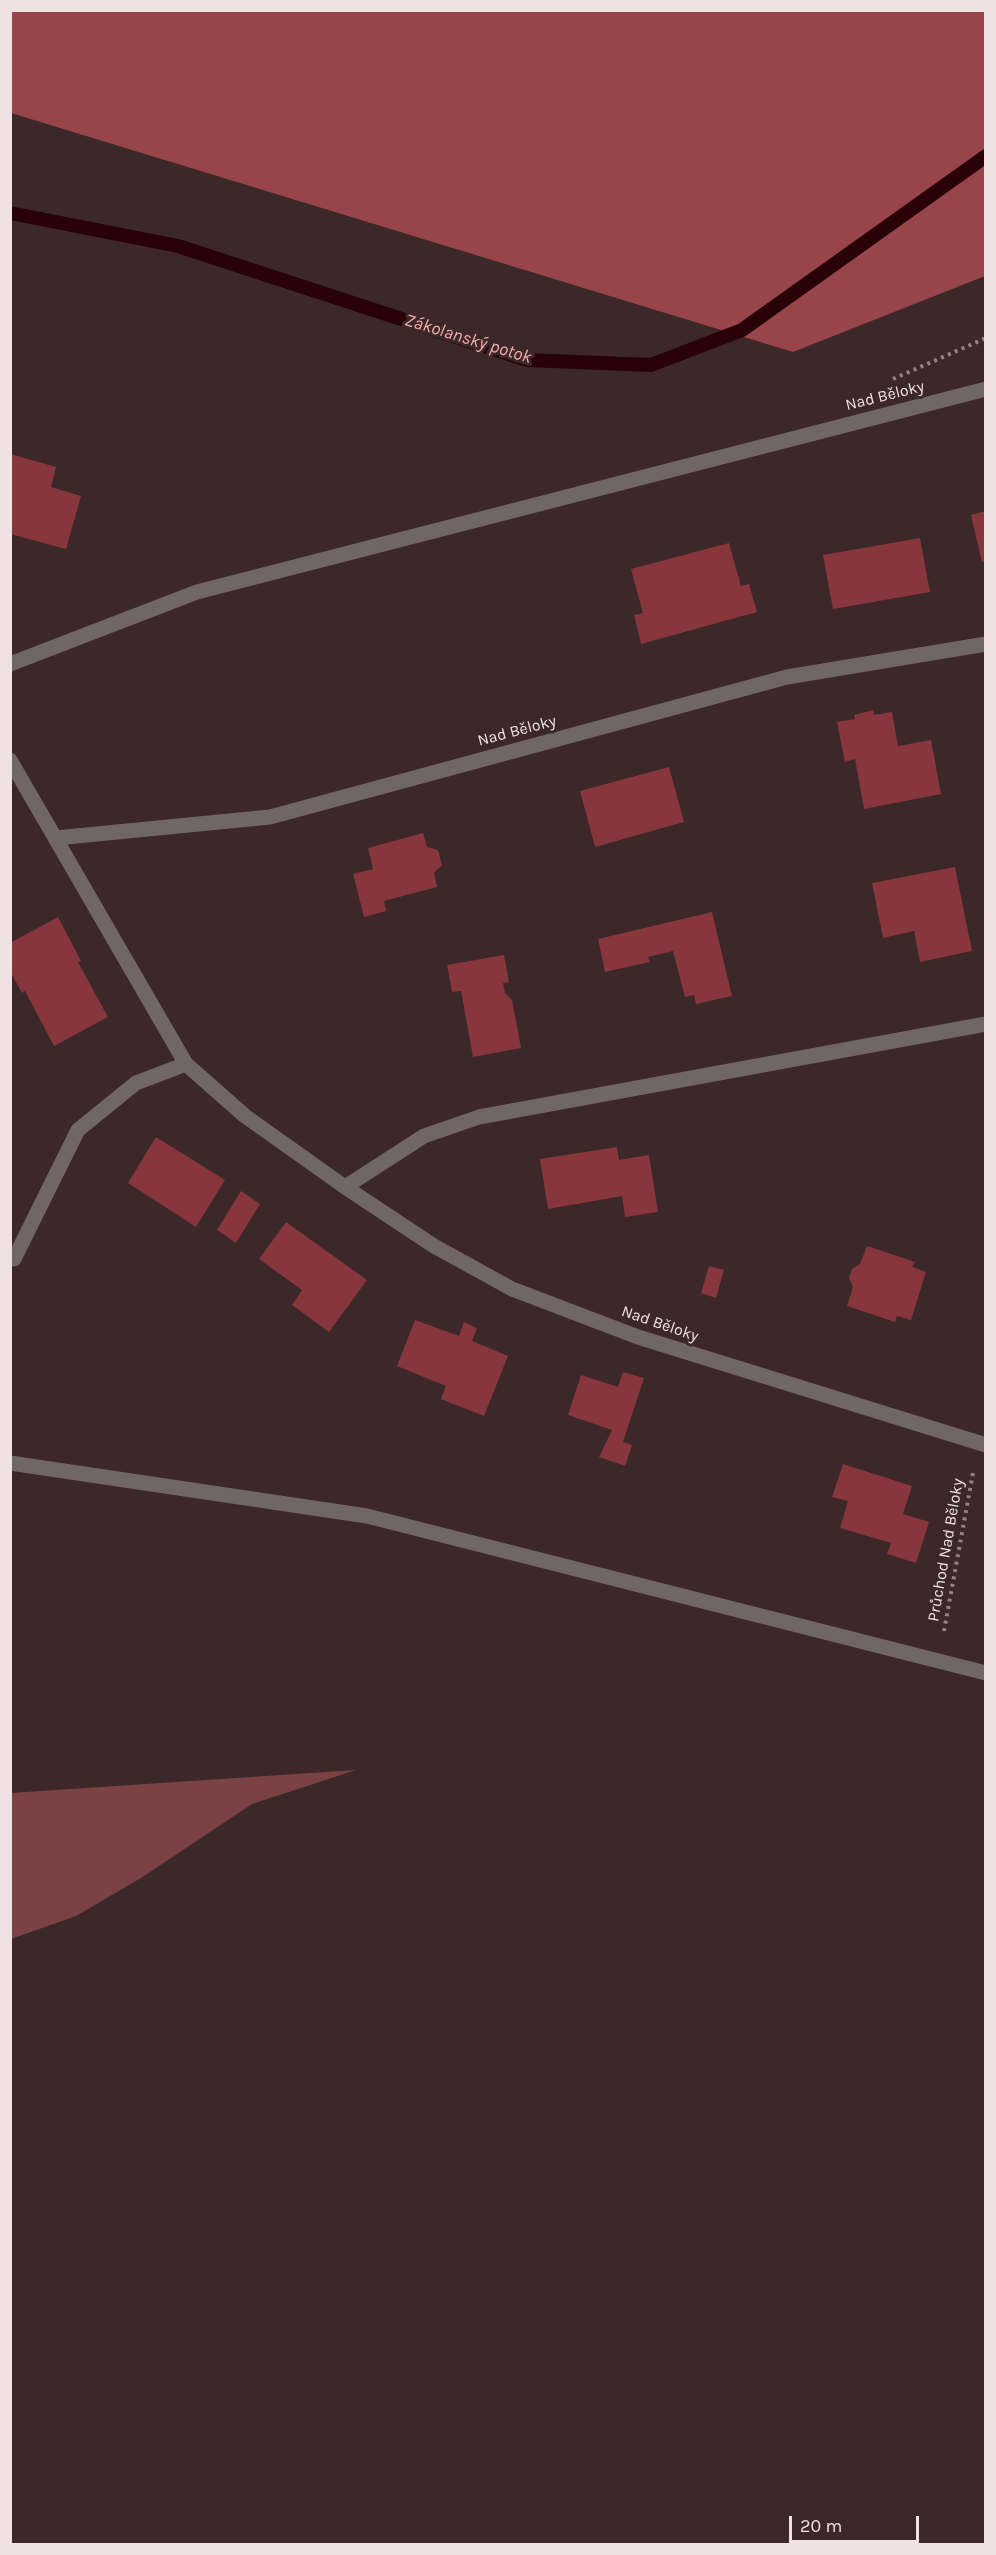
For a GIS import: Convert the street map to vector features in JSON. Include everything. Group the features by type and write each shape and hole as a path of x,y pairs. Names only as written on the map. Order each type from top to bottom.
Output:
{"street":[{"name":"Nad Běloky","path":"10,664 197,592 986,388"},
{"name":"Nad Běloky","path":"56,838 270,817 787,677 986,644"},
{"name":"Nad Běloky","path":"10,760 186,1064 245,1116 345,1187 434,1246 512,1289 638,1337 982,1444"},
{"path":"345,1187 424,1136 479,1117 986,1024"},
{"path":"14,1259 78,1130 135,1083 186,1064"},
{"path":"10,1463 367,1516 986,1673"}],"path":[{"name":"Průchod Nad Běloky","path":"939,1661 982,1444"}],"shaded area":[{"path":"10,11 985,11 985,276 793,352 11,113"},
{"path":"356,1770 252,1804 141,1878 76,1916 11,1939 11,1793"}],"building":[{"path":"10,454 56,467 51,487 81,496 66,549 10,534"},
{"path":"986,511 986,561 982,562 971,515"},
{"path":"920,538 930,592 833,609 823,555"},
{"path":"729,543 741,586 749,584 757,612 641,644 634,615 643,613 631,569"},
{"path":"873,710 874,715 892,712 898,746 931,740 941,794 864,809 855,759 845,762 837,722 855,719 854,715"},
{"path":"669,767 684,822 595,847 580,791"},
{"path":"423,833 427,847 438,850 442,865 434,873 437,887 384,901 386,911 364,917 353,874 373,869 368,848"},
{"path":"955,867 972,951 920,962 914,931 883,938 872,883"},
{"path":"712,912 732,996 696,1004 694,995 685,997 673,951 648,957 650,962 605,972 598,939"},
{"path":"58,917 81,961 78,962 108,1017 54,1046 25,991 22,993 10,971 10,943"},
{"path":"504,955 509,982 503,983 505,993 512,1000 521,1048 473,1057 461,991 452,992 447,965"},
{"path":"156,1137 225,1180 196,1227 128,1183"},
{"path":"617,1147 619,1160 649,1155 658,1212 625,1217 622,1196 548,1209 540,1159"},
{"path":"241,1191 260,1204 236,1243 217,1230"},
{"path":"286,1222 367,1280 329,1332 292,1305 302,1290 259,1259"},
{"path":"867,1246 915,1262 912,1267 926,1272 911,1320 897,1316 895,1322 847,1306 853,1287 849,1278 852,1269 860,1264"},
{"path":"709,1266 724,1270 716,1298 701,1293"},
{"path":"415,1320 459,1336 464,1322 477,1328 472,1341 508,1356 484,1416 441,1399 446,1386 397,1366"},
{"path":"623,1372 644,1378 623,1442 632,1445 625,1466 599,1457 612,1430 568,1415 581,1375 618,1387"},
{"path":"843,1464 912,1486 903,1514 929,1522 916,1563 887,1554 891,1543 840,1528 848,1501 832,1497"}],"waterway":[{"name":"Zákolanský potok","path":"10,213 178,246 527,360 651,365 742,330 986,156"}]}
